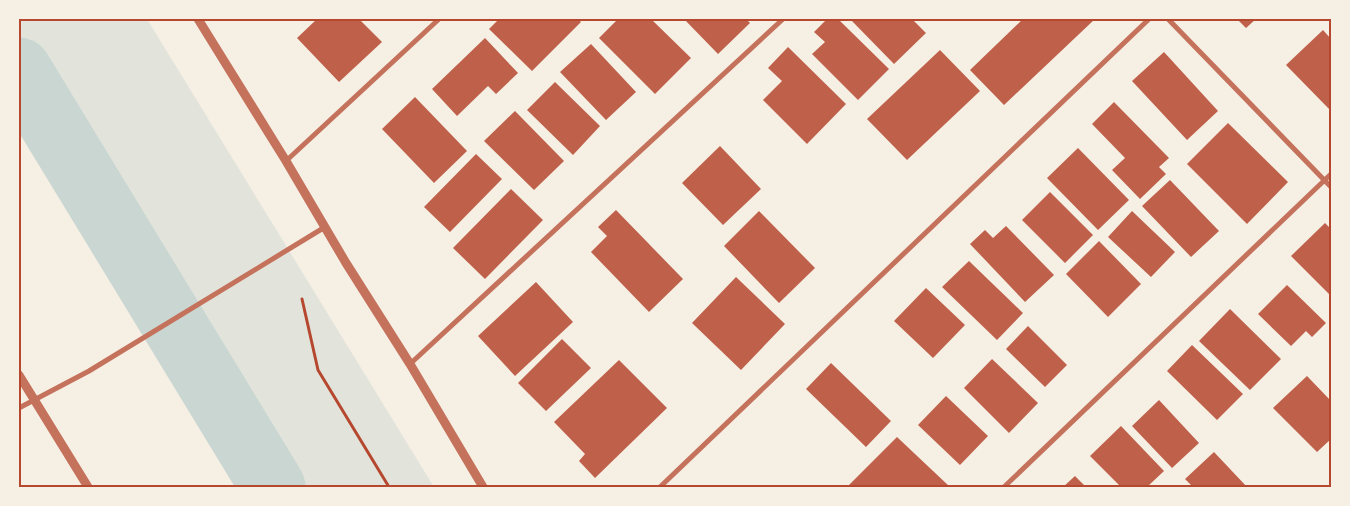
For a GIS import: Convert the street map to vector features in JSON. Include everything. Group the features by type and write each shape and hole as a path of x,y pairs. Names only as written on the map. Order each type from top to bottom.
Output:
{"street":[{"path":"198,19 286,161 346,263 410,364 483,487"},
{"path":"286,161 439,19"},
{"path":"410,364 783,19"},
{"path":"660,487 1149,19"},
{"path":"1168,19 1331,187"},
{"path":"1004,487 1331,174"},
{"path":"19,408 89,371 325,227"},
{"path":"19,375 88,487"}],"path":[{"path":"302,300 318,370 389,487"}],"shaded area":[{"path":"19,19 147,19 434,487 291,487 19,40"}],"building":[{"path":"317,19 359,19 382,42 339,82 297,38"},
{"path":"499,19 578,19 581,22 532,71 489,29"},
{"path":"618,19 651,19 691,58 655,94 599,38"},
{"path":"684,19 746,19 750,23 718,54"},
{"path":"827,19 838,19 889,69 858,100 812,54 825,42 814,32"},
{"path":"852,19 912,19 926,33 894,64"},
{"path":"1023,19 1095,19 1004,105 970,70"},
{"path":"1237,19 1256,19 1246,28"},
{"path":"1323,30 1331,39 1331,111 1286,65"},
{"path":"485,38 518,73 496,94 488,86 457,116 432,89"},
{"path":"591,44 636,92 606,120 560,72"},
{"path":"788,47 846,104 807,144 763,100 782,81 768,68"},
{"path":"940,50 980,91 907,160 867,119"},
{"path":"1164,52 1218,111 1187,140 1132,81"},
{"path":"555,82 600,126 573,155 527,110"},
{"path":"415,97 467,151 434,183 382,129"},
{"path":"1114,102 1169,158 1159,167 1166,174 1140,199 1112,170 1125,158 1092,124"},
{"path":"515,111 564,161 534,190 484,141"},
{"path":"1228,123 1288,182 1247,224 1187,164"},
{"path":"720,146 761,189 723,225 682,183"},
{"path":"1078,148 1129,200 1098,230 1047,178"},
{"path":"476,154 502,179 450,232 424,207"},
{"path":"1170,180 1219,231 1191,257 1142,206"},
{"path":"511,189 543,220 485,279 453,248"},
{"path":"1050,192 1093,235 1065,263 1022,220"},
{"path":"616,210 683,279 649,312 591,252 607,236 598,227"},
{"path":"759,211 815,268 779,303 724,246"},
{"path":"1132,211 1175,252 1151,277 1108,237"},
{"path":"1325,223 1331,229 1331,296 1291,256"},
{"path":"1006,226 1054,275 1025,302 970,244 985,230 993,238"},
{"path":"1099,241 1141,284 1108,317 1066,274"},
{"path":"969,261 1023,313 997,340 942,287"},
{"path":"736,277 785,324 741,370 692,323"},
{"path":"536,282 573,322 515,376 478,336"},
{"path":"1287,285 1326,323 1312,337 1306,331 1291,346 1258,314"},
{"path":"926,288 965,325 933,358 894,321"},
{"path":"1230,309 1281,359 1250,390 1199,341"},
{"path":"1028,326 1067,365 1045,387 1006,349"},
{"path":"562,339 591,368 546,411 518,383"},
{"path":"1192,345 1243,394 1217,420 1167,371"},
{"path":"992,359 1038,403 1009,433 964,388"},
{"path":"619,360 667,408 595,478 579,461 585,454 554,422"},
{"path":"831,363 891,421 866,447 806,389"},
{"path":"1307,376 1331,401 1331,439 1317,452 1273,408"},
{"path":"946,396 988,436 960,465 918,425"},
{"path":"1159,400 1199,443 1172,468 1132,426"},
{"path":"1121,426 1164,471 1147,487 1121,487 1090,456"},
{"path":"897,437 950,487 847,487"},
{"path":"1214,452 1247,487 1193,487 1185,479"},
{"path":"1075,476 1086,487 1063,487"}],"waterway":[{"path":"19,70 273,487"}]}
